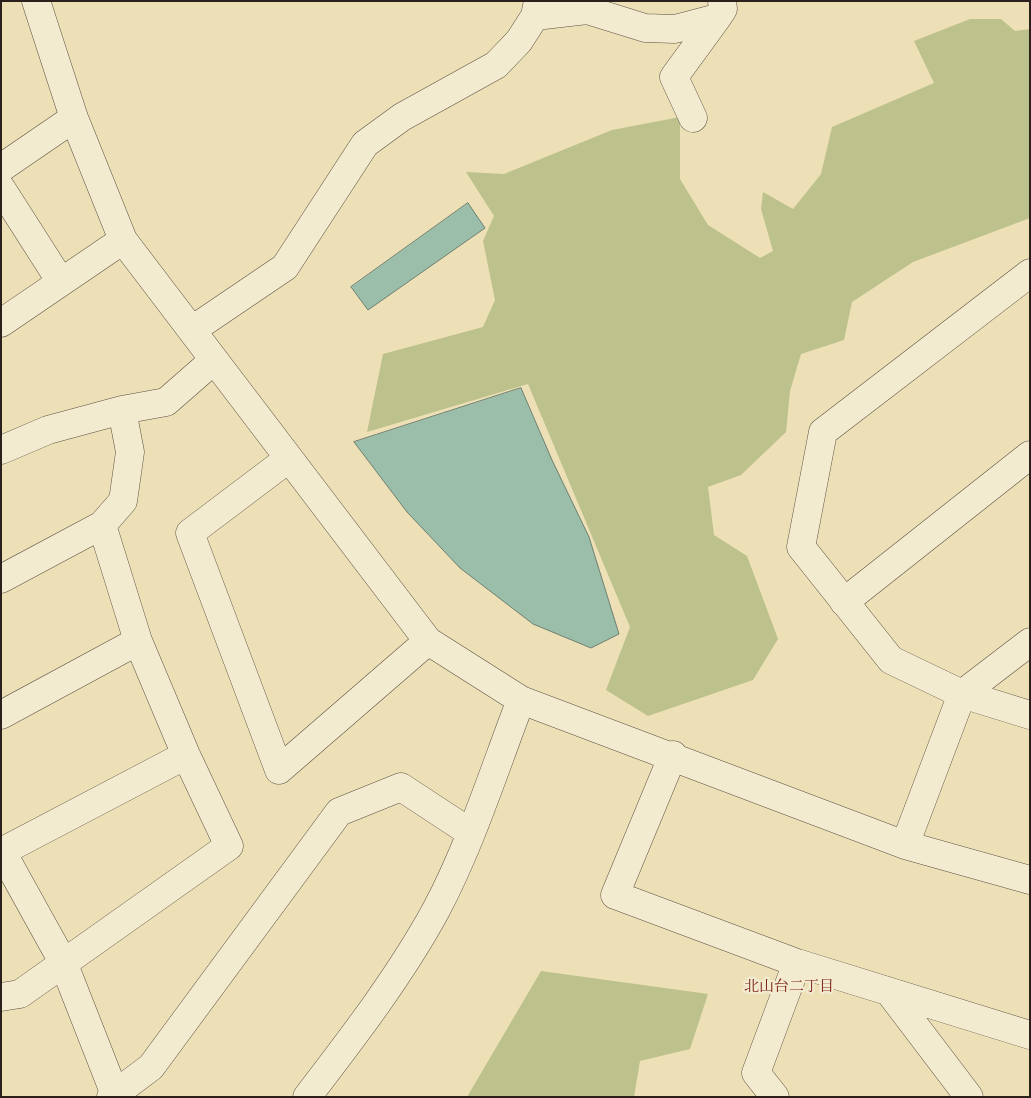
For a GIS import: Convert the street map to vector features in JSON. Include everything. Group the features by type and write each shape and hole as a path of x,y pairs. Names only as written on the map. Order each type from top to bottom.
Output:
{"street":[{"path":"36,1 74,118 123,240 428,641 521,700 673,755 905,845 1030,880"},
{"path":"192,330 285,267 365,144 402,117 496,65 519,41 536,9 587,10 645,28 675,29 719,10"},
{"path":"693,118 674,77 719,10"},
{"path":"1,168 74,118"},
{"path":"1,188 61,282"},
{"path":"1,323 123,240"},
{"path":"1030,273 823,432 801,548 891,660 962,694 1030,715"},
{"path":"1,450 48,430 122,410 166,402 214,360"},
{"path":"1,579 102,525 123,501 130,452 122,410"},
{"path":"844,602 1030,455"},
{"path":"288,459 190,534 279,770 428,641"},
{"path":"1,997 20,994 229,846 186,755 138,641 102,525"},
{"path":"1,715 138,641"},
{"path":"905,845 962,694 1030,642"},
{"path":"307,1097 369,1016 436,910 471,833 521,700"},
{"path":"186,755 2,851 63,962 114,1096 151,1067 339,812 400,787 471,833"},
{"path":"673,755 615,895 797,963 1030,1035"},
{"path":"775,1097 756,1073 797,963"},
{"path":"890,993 969,1097"}],"shaded area":[{"path":"970,19 1001,19 1015,31 1030,29 1030,218 913,262 852,302 844,340 801,354 790,391 786,432 741,475 708,487 714,535 747,556 778,639 753,680 648,716 606,690 630,627 528,384 367,432 383,354 483,327 495,300 483,241 494,216 466,172 504,174 612,130 680,117 680,179 708,225 760,258 773,251 761,209 763,192 793,209 821,174 832,127 934,83 914,41"},
{"path":"468,203 485,228 368,310 351,287"},
{"path":"521,388 552,460 589,537 619,634 591,648 533,624 460,568 407,512 354,442"},
{"path":"541,971 708,994 690,1049 640,1061 634,1097 467,1097"}],"district":[{"name":"北山台二丁目","path":"789,987"}]}
